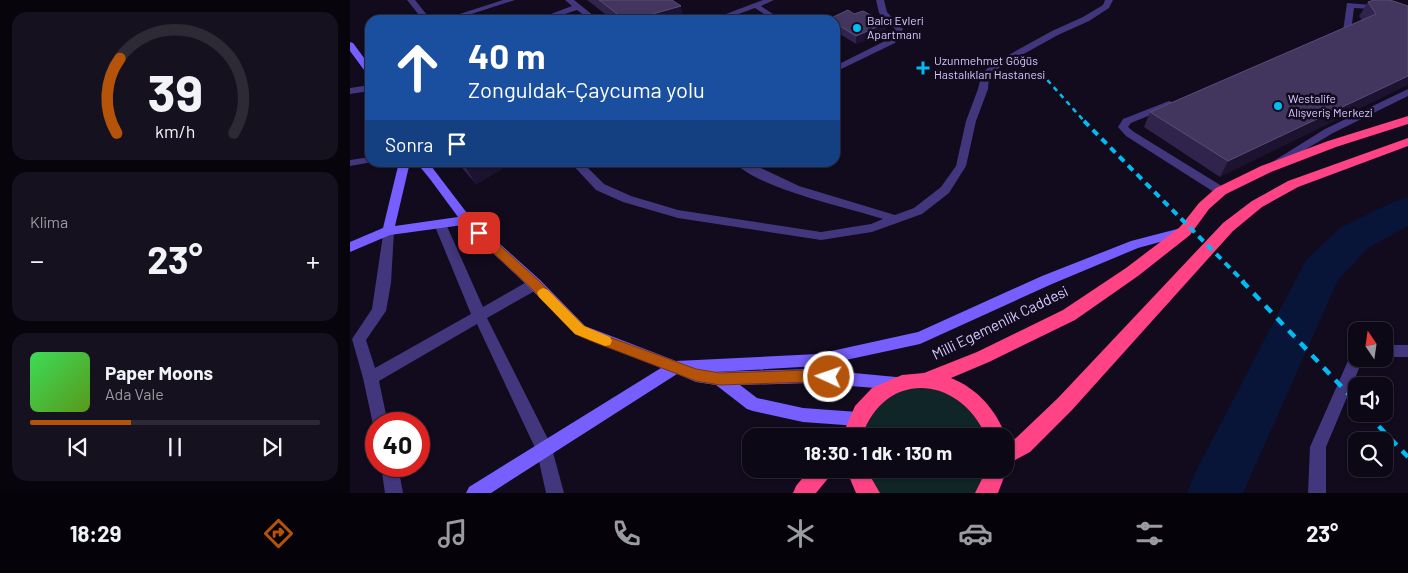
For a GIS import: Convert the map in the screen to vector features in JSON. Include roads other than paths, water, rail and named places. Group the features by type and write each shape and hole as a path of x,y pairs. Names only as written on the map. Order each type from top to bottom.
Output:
{"highway":[{"name":"Milli Egemenlik Caddesi","path":"926,380 983,357 1069,315 1132,272 1184,231 1204,206 1221,191 1266,169 1332,144 1408,120"},
{"path":"1014,450 1023,444 1066,404 1159,300 1228,227 1257,204 1293,184 1408,142"},
{"path":"854,428 873,398 891,386 912,380 935,380 957,388 976,401 990,420 993,428"},
{"path":"803,493 816,478"},
{"path":"859,478 870,493"},
{"path":"986,493 994,478"}],"street":[{"path":"411,0 423,15"},
{"path":"462,15 511,0"},
{"path":"569,0 588,15"},
{"path":"729,15 770,0"},
{"path":"840,67 892,41 899,29 883,13 880,0"},
{"path":"579,167 600,186 620,196 678,214 706,220 821,236 872,228 918,211 945,190 961,166 985,75 997,64 1086,19 1106,6 1109,0"},
{"path":"1330,39 1347,32 1350,5 1372,7 1408,18"},
{"path":"755,6 770,15"},
{"path":"554,15 578,7"},
{"path":"350,45 365,65"},
{"path":"350,92 365,89"},
{"path":"1266,169 1329,131 1408,92"},
{"path":"1181,99 1127,121 1123,127 1130,134 1221,191"},
{"path":"350,163 365,161"},
{"path":"377,412 359,339 379,310 384,283 388,231 404,167"},
{"path":"426,167 466,220 580,330 696,375 720,379 811,376 902,383"},
{"path":"746,167 760,176 798,190 895,219"},
{"path":"350,247 388,231 466,220"},
{"path":"440,224 479,315 544,452 555,493"},
{"path":"476,493 544,452 676,367 818,360 920,338 1064,272 1135,244 1184,231"},
{"path":"370,378 534,284"},
{"path":"1393,351 1408,351"},
{"path":"1317,493 1318,447 1352,368"},
{"path":"720,379 753,404 803,415 846,428"},
{"path":"391,477 394,493"},
{"path":"997,478 998,493"}],"waterway":[{"path":"1215,493 1321,271 1354,238 1408,210"}],"railway":[{"path":"1041,73 1085,122"},
{"path":"1084,121 1244,282"},
{"path":"1242,281 1348,394"},
{"path":"1375,422 1408,457"}],"place":[{"name":"Balcı Evleri Apartmanı","path":"857,28"},
{"name":"Uzunmehmet Göğüs Hastalıkları Hastanesi","path":"923,68"},
{"name":"Westalife Alışveriş Merkezi","path":"1278,106"}]}
